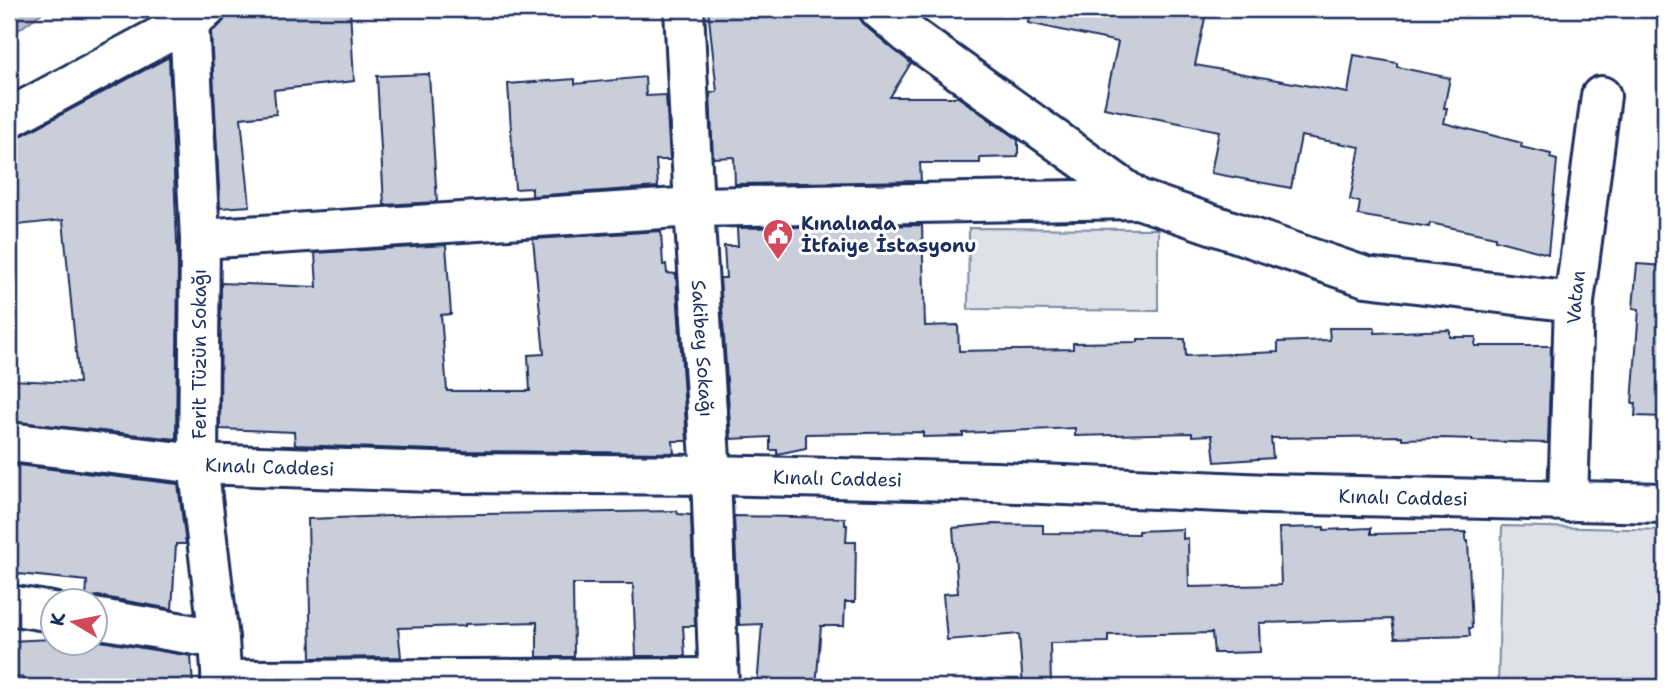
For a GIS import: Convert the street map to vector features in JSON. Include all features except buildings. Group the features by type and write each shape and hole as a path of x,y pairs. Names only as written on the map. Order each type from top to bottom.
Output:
{"street":[{"name":"Sakibey Sokağı","path":"684,9 711,475 718,683"},
{"path":"879,9 908,34 1138,198 1366,277 1574,302"},
{"path":"9,118 198,15"},
{"name":"Ferit Tüzün Sokağı","path":"198,15 198,464 222,684"},
{"name":"Vatan","path":"1568,502 1574,302 1601,96"},
{"path":"200,239 694,207 1138,198"},
{"name":"Kınalı Caddesi","path":"9,442 198,464 463,473 711,475 995,482 1281,494 1665,503"},
{"path":"9,605 38,610"},
{"path":"108,620 219,639"},
{"path":"222,684 718,683"}],"shaded area":[{"path":"969,228 1158,229 1158,311 968,309"},
{"path":"1502,526 1665,530 1665,687 1498,687"}],"water":[{"path":"9,9 47,9 9,37"}],"place":[{"name":"Kınalıada İtfaiye İstasyonu","path":"778,261"}]}
